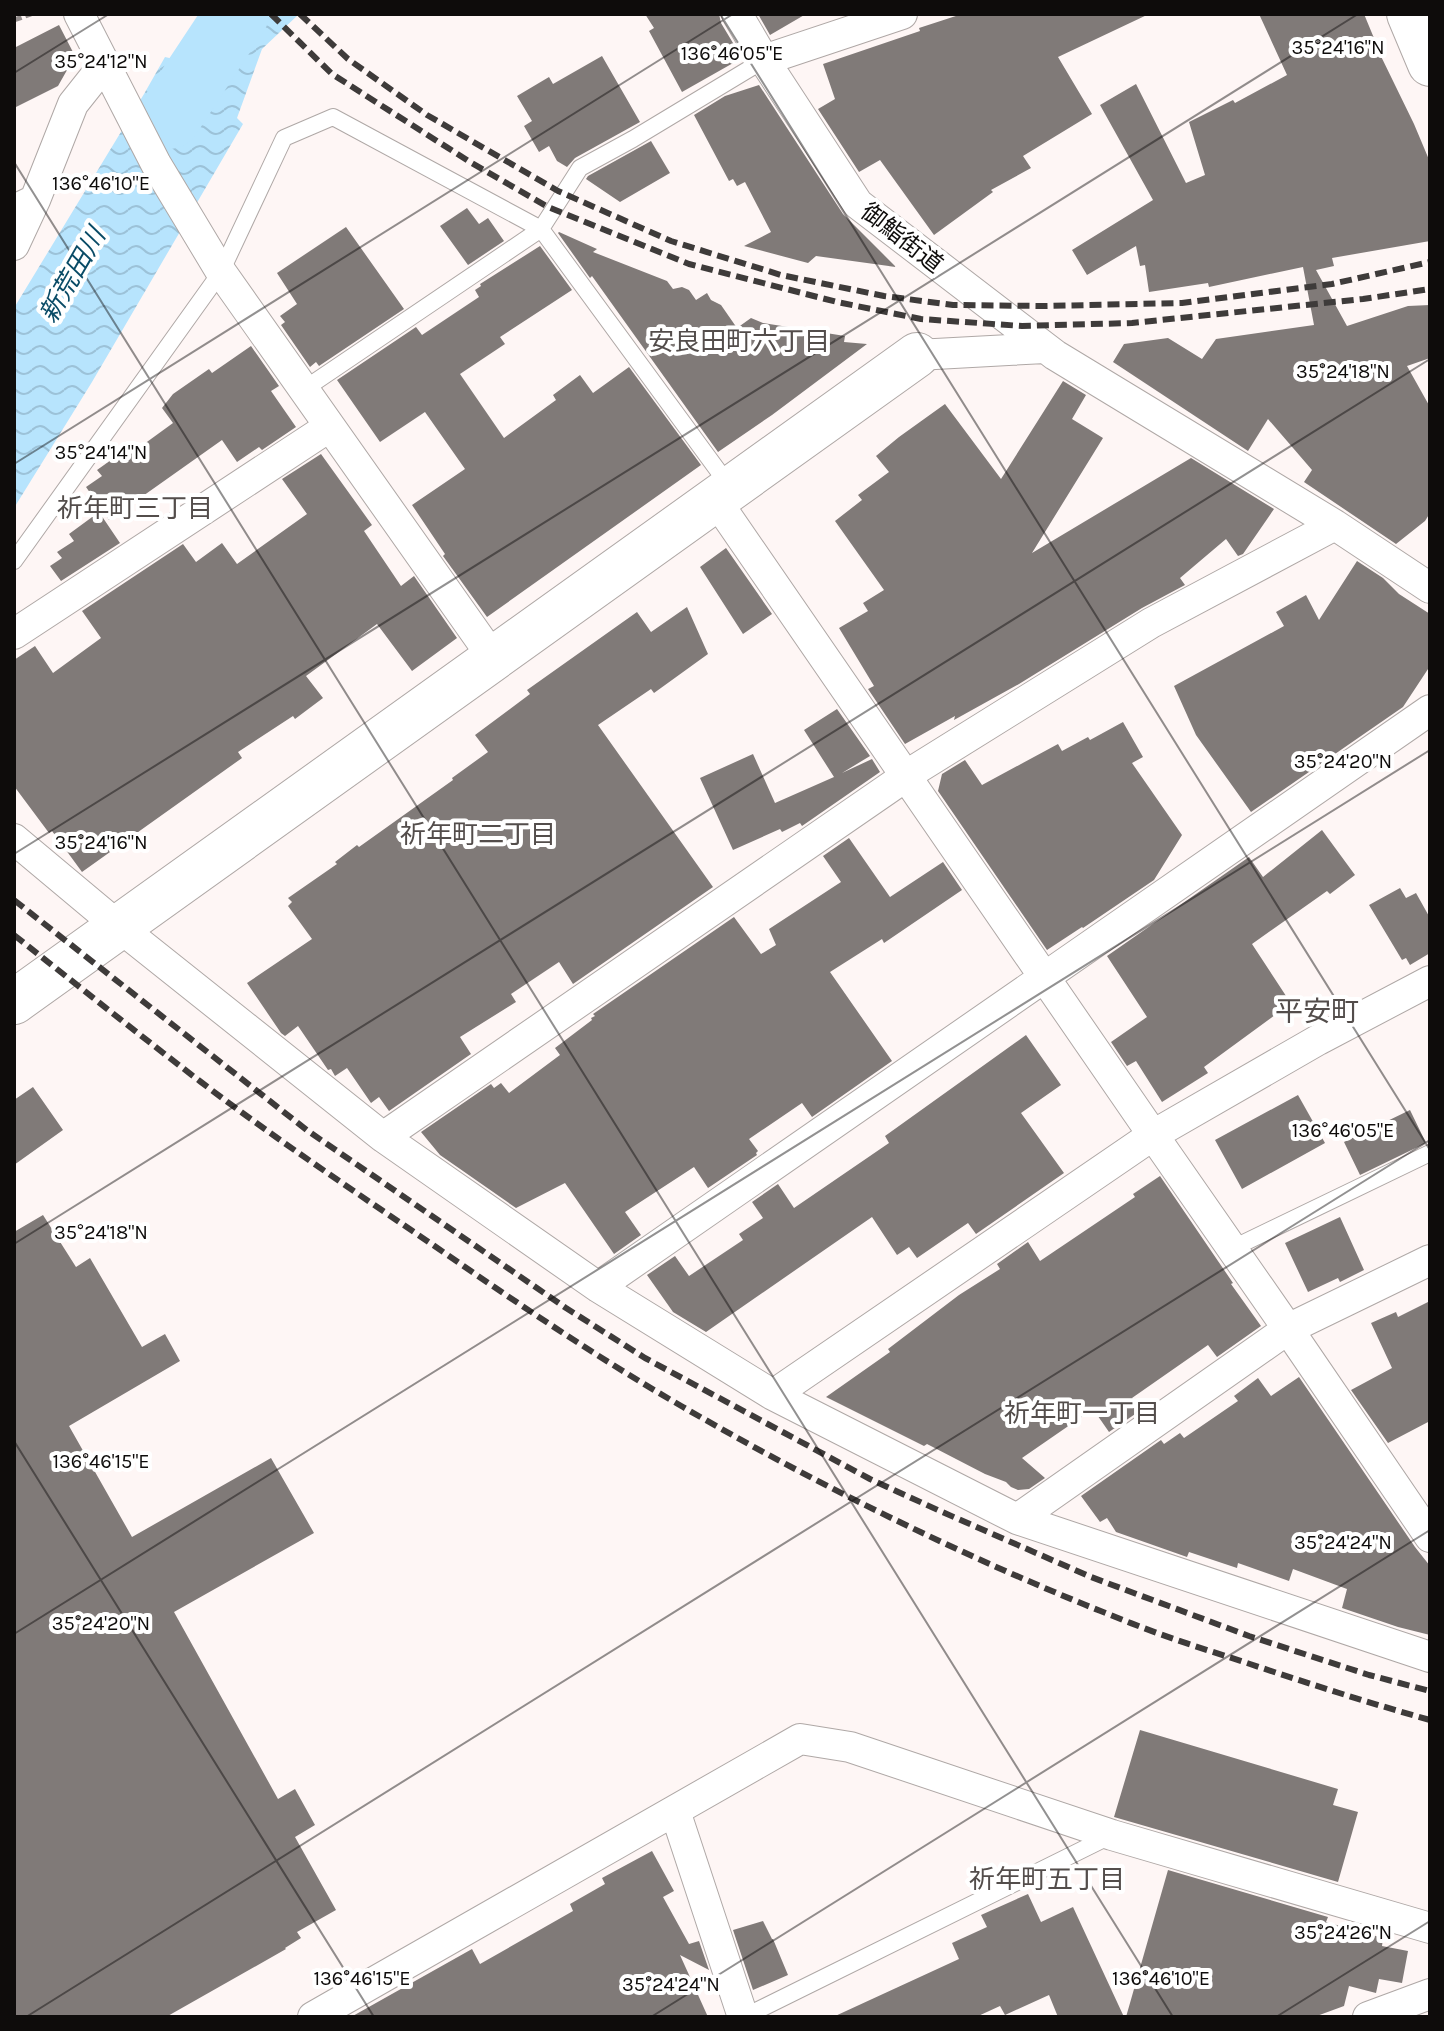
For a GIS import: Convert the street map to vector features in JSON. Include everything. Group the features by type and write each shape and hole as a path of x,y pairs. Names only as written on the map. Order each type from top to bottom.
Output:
{"street":[{"path":"79,14 156,164 221,272 494,659"},
{"name":"御鮨街道","path":"737,14 858,204 1045,348 1335,525 1430,588"},
{"path":"764,60 902,14"},
{"path":"14,245 25,205 73,104 110,76"},
{"path":"14,1002 917,355 1045,348"},
{"path":"14,634 329,427"},
{"path":"723,494 906,776 1430,1537"},
{"path":"383,1137 906,776 1151,623 1335,525"},
{"path":"598,1287 1430,710"},
{"path":"14,839 383,1137 598,1287 773,1395 1017,1519 1430,1657"},
{"path":"773,1395 1153,1135 1318,1040 1430,981"},
{"path":"1017,1519 1288,1329 1430,1260"},
{"path":"313,2017 800,1739 850,1747 1112,1835 1430,1928"},
{"path":"675,1811 743,2017"},
{"path":"1368,2017 1430,1994"}],"lane":[{"path":"303,390 541,229 580,168 764,60"},
{"path":"14,561 221,272 284,138 333,117 541,229 723,494"},
{"path":"1231,1249 1430,1153"},
{"path":"743,2017 1112,1835"}],"path":[{"path":"14,20 31,14"}],"water":[{"path":"264,14 299,14 262,49 237,118 243,124 92,382 14,508 14,308 165,57 178,60 249,31"}],"building":[{"path":"645,14 719,14 742,58 682,92 649,31 654,28"},
{"path":"758,14 806,14 770,35"},
{"path":"962,14 1149,14 1058,57 1092,114 1023,156 1031,168 991,190 993,192 934,235 880,160 859,172 818,109 835,99 823,64"},
{"path":"1259,14 1364,14 1430,162 1430,241 1332,258 1334,266 1316,270 1347,326 1408,306 1430,305 1430,358 1407,366 1430,407 1430,513 1425,521 1396,544 1304,482 1312,470 1268,419 1248,451 1113,362 1124,344 1168,338 1202,359 1216,339 1314,325 1303,267 1209,287 1208,283 1149,292 1145,265 1140,266 1136,246 1087,275 1072,250 1153,200 1100,105 1136,84 1186,183 1205,175 1189,122 1233,100 1235,103 1287,75"},
{"path":"59,25 75,56 58,86 14,108 14,48"},
{"path":"602,56 640,122 575,158 567,167 557,161 549,146 539,152 524,126 532,121 517,96 549,77 553,84"},
{"path":"759,85 843,214 896,267 816,256 808,263 744,246 771,232 745,182 737,186 733,179 729,181 694,115 725,96"},
{"path":"651,141 670,173 620,202 586,179 588,176"},
{"path":"467,208 479,224 488,218 504,241 468,265 440,226"},
{"path":"346,227 404,309 319,366 316,362 310,367 281,325 285,322 280,316 297,304 277,273"},
{"path":"559,232 597,249 593,252 667,281 673,289 682,287 689,290 696,300 707,293 711,300 721,305 737,328 751,318 763,323 845,336 844,342 867,344 718,452"},
{"path":"540,246 572,290 500,337 505,344 460,374 504,438 556,400 553,395 580,375 593,393 629,367 701,465 487,617 443,556 445,554 412,505 465,469 425,412 380,442 337,380 416,327 422,335 479,297 475,290 480,284"},
{"path":"251,346 279,386 271,391 296,427 262,450 259,447 237,462 222,440 109,520 86,487 102,476 97,470 125,450 129,455 173,423 162,408 173,394 209,369 212,373"},
{"path":"1063,381 1086,395 1072,419 1103,438 1032,553 1191,458 1274,509 1243,554 1238,556 1226,539 1180,578 1185,585 1019,684 905,744 868,689 874,686 839,628 868,611 863,603 884,590 835,521 862,500 858,495 889,472 876,456 945,404 1001,479"},
{"path":"321,454 372,525 364,531 401,586 414,576 457,638 412,671 377,624 306,676 323,698 295,719 293,716 238,752 242,758 82,872 14,786 14,660 35,646 53,673 101,638 82,611 183,544 196,562 222,543 237,564 307,514 282,479"},
{"path":"99,512 120,543 61,581 50,566 62,558 57,552 74,541 69,534"},
{"path":"726,548 772,614 743,634 700,567"},
{"path":"1357,561 1430,614 1430,666 1403,707 1251,812 1196,735 1174,686 1284,626 1276,612 1306,595 1319,620"},
{"path":"687,607 708,654 654,693 651,689 598,725 713,887 573,984 559,962 511,994 516,1002 460,1037 471,1054 389,1111 379,1097 371,1103 347,1068 335,1076 331,1069 328,1070 298,1026 285,1036 281,1033 247,983 312,939 288,906 292,902 288,898 488,752 475,735 530,694 527,690 637,612 651,632"},
{"path":"837,709 870,756 842,773 872,759 880,772 802,826 800,823 782,832 780,829 733,850 700,778 753,754 775,803 834,777 804,730"},
{"path":"1123,722 1143,757 1132,763 1182,835 1154,880 1047,950 938,791 942,774 965,760 982,785 1058,744 1062,751"},
{"path":"1322,830 1355,875 1252,944 1290,1002 1204,1067 1208,1073 1162,1102 1136,1061 1127,1066 1111,1042 1147,1017 1107,956 1249,857 1263,877"},
{"path":"849,838 890,897 943,862 962,890 884,943 882,939 830,972 892,1061 812,1117 802,1103 749,1139 758,1151 757,1155 708,1188 694,1167 625,1212 641,1235 614,1254 565,1183 516,1208 440,1155 421,1132 491,1084 494,1088 501,1083 509,1093 560,1055 555,1048 592,1020 593,1014 734,917 761,954 776,945 769,929 841,882 823,856"},
{"path":"1400,888 1406,898 1416,893 1430,918 1430,953 1410,965 1406,958 1402,960 1369,905"},
{"path":"1026,1035 1061,1085 1021,1113 1064,1173 976,1234 968,1223 917,1258 909,1247 897,1255 872,1217 706,1332 673,1312 647,1275 675,1256 689,1276 743,1240 739,1234 763,1218 752,1202 778,1184 794,1208 889,1143 885,1136"},
{"path":"33,1087 63,1130 14,1165 14,1100"},
{"path":"1298,1095 1325,1143 1242,1189 1215,1140"},
{"path":"1410,1110 1426,1143 1360,1175 1344,1142"},
{"path":"1160,1176 1261,1326 1217,1357 1208,1345 1132,1398 1141,1410 1109,1432 1093,1409 1022,1458 1045,1478 1029,1489 1011,1487 826,1397 890,1352 888,1349 959,1295 1000,1269 997,1264 1028,1242 1040,1261 1135,1197 1133,1194"},
{"path":"43,1215 76,1267 90,1258 142,1347 165,1334 180,1361 69,1426 132,1537 271,1458 314,1533 174,1612 278,1799 295,1789 315,1825 295,1837 336,1910 297,1932 301,1938 286,1949 166,2017 14,2017 14,1232"},
{"path":"1340,1217 1364,1270 1308,1292 1285,1243"},
{"path":"1430,1301 1430,1421 1388,1443 1351,1390 1392,1368 1371,1323 1396,1312 1398,1317"},
{"path":"1299,1377 1430,1566 1430,1635 1342,1608 1347,1589 1293,1569 1289,1581 1238,1563 1237,1568 1189,1552 1187,1557 1116,1532 1107,1518 1100,1522 1081,1496 1161,1440 1164,1444 1180,1433 1184,1438 1238,1401 1234,1396 1258,1378 1271,1396"},
{"path":"1140,1730 1338,1789 1333,1805 1358,1812 1338,1882 1114,1817"},
{"path":"652,1851 674,1891 663,1897 689,1944 699,1941 709,1970 680,1955 708,2017 351,2017 472,1949 480,1964 573,1911 570,1904 605,1884 602,1878"},
{"path":"1168,1870 1328,1917 1326,1922 1383,1938 1382,1946 1408,1951 1402,1983 1379,1979 1376,1993 1349,1986 1344,2006 1314,2017 1126,2017"},
{"path":"1028,1894 1041,1922 1073,1907 1124,2017 1058,2017 1049,1995 1005,2015 1000,2006 976,2017 833,2017 959,1959 952,1943 987,1927 981,1915"},
{"path":"763,1921 788,1975 753,1990 733,1930"}],"waterway":[{"name":"新荒田川","path":"169,117 237,14"}],"railway":[{"path":"271,14 332,74 470,162 548,207 689,264 837,302 921,319 1022,326 1132,323 1430,289"},
{"path":"300,14 348,59 427,115 558,191 671,241 781,275 884,296 953,305 1043,306 1182,303 1332,284 1430,262"},
{"path":"14,900 308,1131 566,1308 645,1358 870,1479 1091,1577 1249,1636 1369,1675 1430,1691"},
{"path":"14,935 201,1082 317,1166 589,1350 738,1438 908,1526 1082,1604 1182,1642 1430,1720"}],"district":[{"name":"安良田町六丁目","path":"739,341"},
{"name":"祈年町三丁目","path":"135,508"},
{"name":"祈年町二丁目","path":"478,834"},
{"name":"平安町","path":"1317,1011"},
{"name":"祈年町一丁目","path":"1082,1413"},
{"name":"祈年町五丁目","path":"1047,1879"}]}
